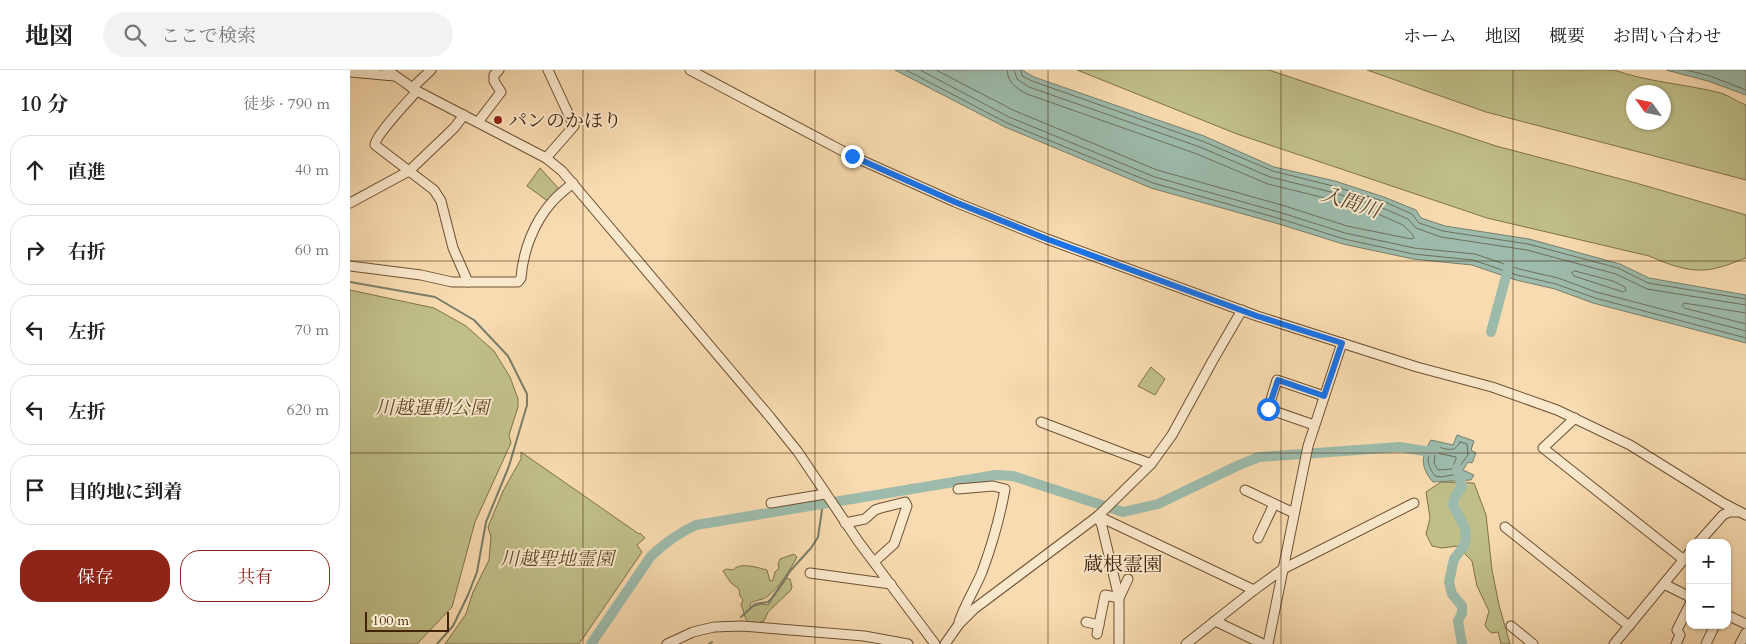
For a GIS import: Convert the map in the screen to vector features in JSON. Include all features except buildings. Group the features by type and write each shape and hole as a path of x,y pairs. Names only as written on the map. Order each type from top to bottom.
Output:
{"street":[{"path":"431,70 414,89 375,141 375,145 434,190 441,201 453,248 468,282"},
{"path":"478,122 501,92 494,81 494,74 499,70"},
{"path":"546,158 574,126 548,70"},
{"path":"690,70 852,156 1047,239 1242,310 1417,367 1492,387 1557,410 1630,445 1690,483 1743,513"},
{"path":"350,72 391,73 414,89 546,158 573,183 798,452 845,523 935,644"},
{"path":"352,199 409,171 454,128 464,115"},
{"path":"350,266 421,275 452,282 518,282 521,278 526,249 539,221 551,202 573,183"},
{"path":"958,624 974,609 1098,516 1151,464 1172,435 1242,310"},
{"path":"1268,644 1304,460 1342,343"},
{"path":"1314,425 1268,409 1278,380 1324,396"},
{"path":"1575,418 1543,448 1686,555"},
{"path":"1042,422 1151,464"},
{"path":"945,644 958,624 982,572 998,523 1005,489 993,486 958,489"},
{"path":"1245,490 1294,513"},
{"path":"771,503 826,495"},
{"path":"845,523 865,519 881,508 907,503 894,544 874,562"},
{"path":"1186,644 1283,569 1414,503"},
{"path":"1258,538 1274,504"},
{"path":"1702,539 1723,515 1729,512 1743,513"},
{"path":"1098,516 1254,590"},
{"path":"1098,516 1119,598 1119,644"},
{"path":"1504,526 1628,626"},
{"path":"1614,644 1686,557"},
{"path":"810,573 891,584"},
{"path":"1119,598 1128,580"},
{"path":"1664,584 1686,595"},
{"path":"1086,622 1098,630 1106,595 1119,598"},
{"path":"1676,644 1680,635 1677,630 1686,612"},
{"path":"1731,617 1746,624"},
{"path":"1215,621 1263,644"},
{"path":"667,644 693,632 714,627 742,626 864,636 908,644"},
{"path":"1511,626 1533,644"},
{"path":"1706,644 1713,629"},
{"path":"1740,644 1746,633"}],"green space":[{"path":"1077,70 1269,70 1496,146 1636,183 1746,215 1746,258 1711,269 1693,270 1675,266 1649,256 1487,218 1237,134"},
{"path":"1367,70 1614,70 1721,93 1746,105 1746,180 1486,112"},
{"path":"540,168 560,190 549,202 527,186"},
{"name":"川越運動公園","path":"350,290 434,308 466,326 494,351 510,377 518,399 518,407 509,435 511,443 475,522 452,607 417,644 350,644"},
{"path":"1151,367 1165,379 1155,395 1138,386"},
{"name":"川越聖地霊園","path":"521,452 640,533 645,538 637,545 642,552 579,644 445,644 466,614 473,592 489,560 491,537 488,527 503,491 521,459"},
{"path":"1441,482 1474,483 1486,515 1492,570 1510,644 1501,644 1498,632 1492,633 1485,625 1489,611 1477,586 1472,561 1457,546 1442,548 1432,546 1426,534 1430,518 1426,492"},
{"path":"794,554 797,557 781,583 768,596 750,604 751,607 762,604 768,605 787,578 790,579 791,590 768,612 764,621 749,623 745,618 741,605 743,600 739,589 731,583 723,571 726,569 733,570 740,566 753,567 767,570 770,581 773,580 775,572 779,568 780,559"}],"water":[{"name":"入間川","path":"895,70 1022,70 1034,77 1204,136 1274,167 1335,181 1384,197 1416,210 1421,218 1445,226 1529,239 1620,264 1649,278 1746,295 1746,343 1593,303 1555,289 1516,280 1472,265 1413,259 1343,244 1151,188 1005,127"},
{"path":"1666,70 1746,70 1746,95 1708,81"},
{"path":"1457,435 1474,441 1471,450 1476,453 1472,463 1468,462 1463,470 1474,475 1471,480 1433,482 1424,466 1425,451 1431,440 1453,445"}],"waterway":[{"path":"1491,332 1509,265"},
{"path":"350,282 435,297 474,320 508,356 527,394 527,405 509,466 486,522 477,572 453,626 437,644"},
{"path":"591,644 651,556 683,531 696,525 996,475 1013,476 1123,512 1158,504 1259,457 1400,447 1424,451 1436,450"},
{"path":"1457,468 1462,487 1455,496 1453,505 1465,528 1466,538 1464,546 1454,559 1449,582 1452,594 1462,606 1462,613 1458,621 1462,644"},
{"path":"741,617 755,604 768,602 791,570 811,548 818,537 823,503"}],"place":[{"name":"パンのかほり","path":"498,120"}],"district":[{"name":"蔵根霊園","path":"1123,564"}],"route":[{"path":"852,156 955,202 1047,239 1188,289 1257,316 1342,343 1324,396 1278,380 1268,409"}]}
